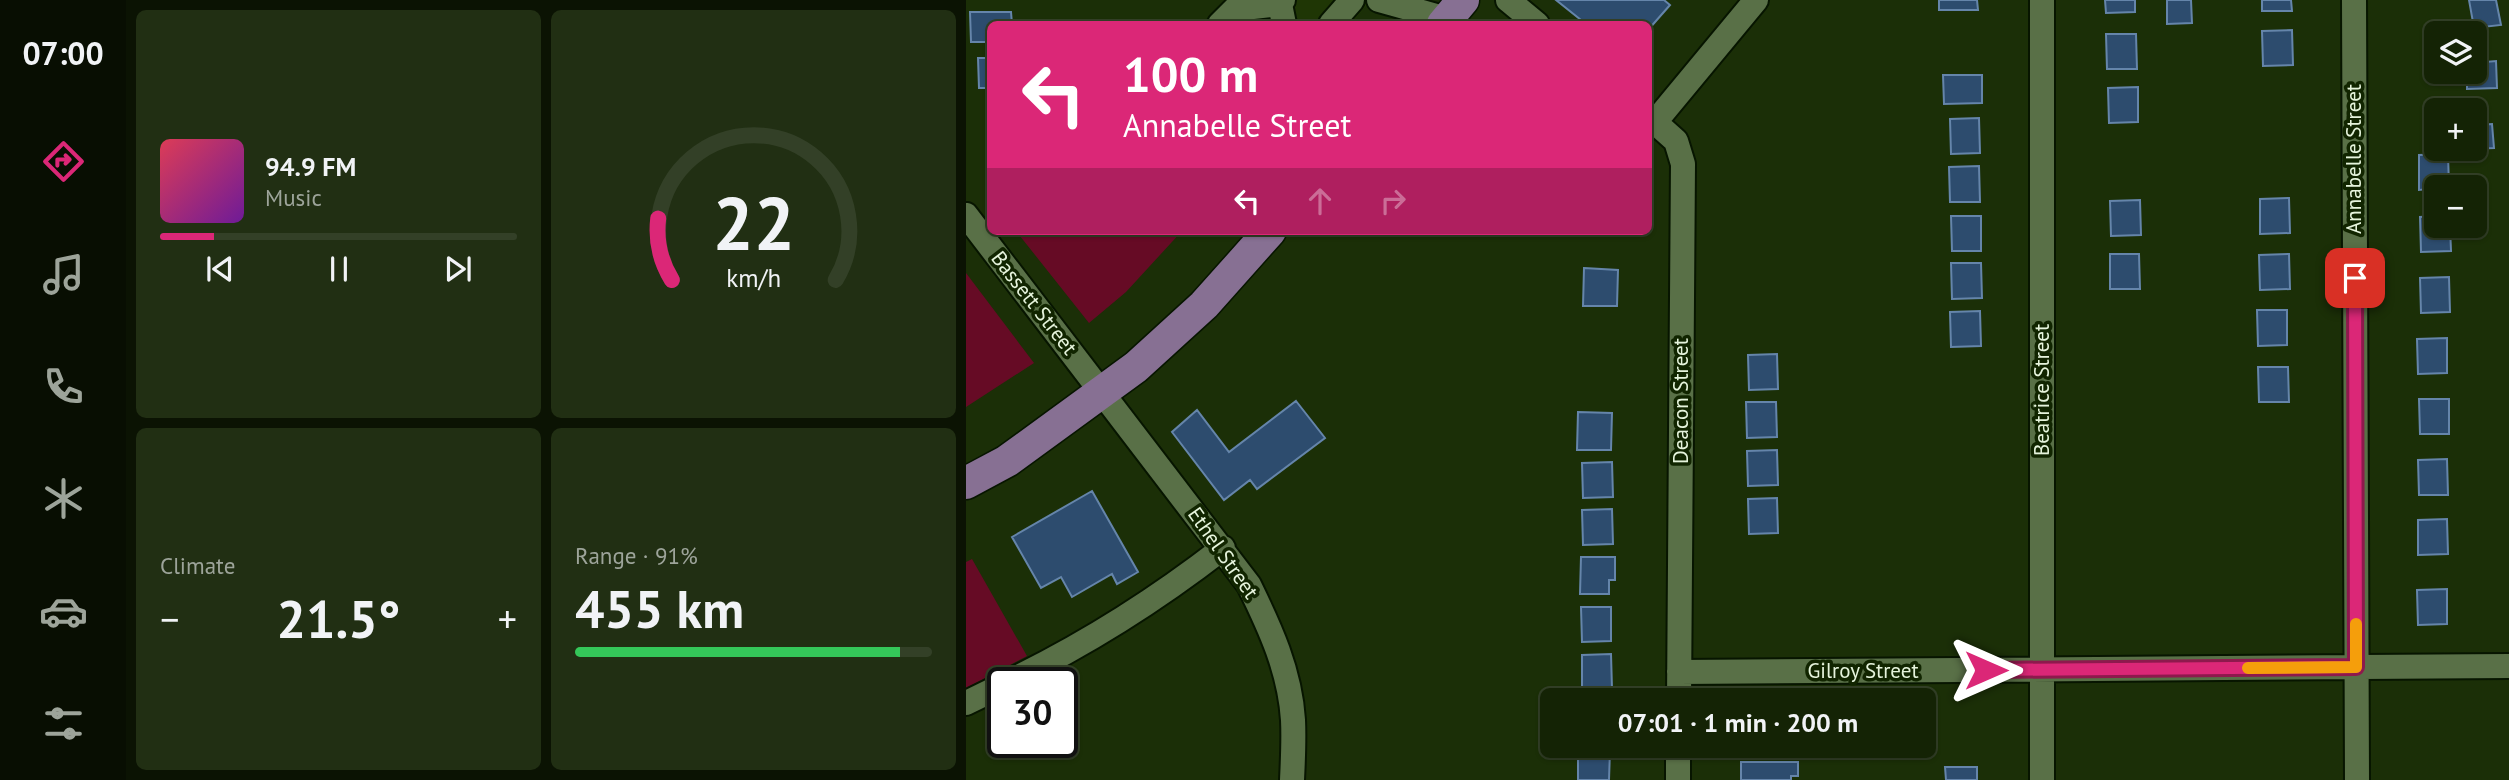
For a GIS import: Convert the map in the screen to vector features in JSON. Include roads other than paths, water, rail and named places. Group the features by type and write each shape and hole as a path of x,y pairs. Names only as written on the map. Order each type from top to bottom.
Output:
{"main road":[{"path":"966,484 1007,461 1136,367 1204,305 1266,235"}],"street":[{"path":"1334,21 1352,0"},
{"path":"1379,0 1451,14"},
{"path":"1508,0 1533,21"},
{"path":"1652,119 1756,0"},
{"name":"Beatrice Street","path":"2042,0 2042,780"},
{"name":"Annabelle Street","path":"2354,0 2357,780"},
{"path":"1223,21 1234,9 1282,9"},
{"name":"Deacon Street","path":"1652,119 1676,141 1683,164 1679,688"},
{"name":"Bassett Street","path":"966,215 1102,392"},
{"name":"Ethel Street","path":"1102,392 1223,548 1249,585 1270,626 1284,666 1293,719 1293,780"},
{"path":"1036,667 1104,630 1176,584 1223,548"},
{"name":"Gilroy Street","path":"1679,672 2509,666"},
{"path":"966,703 987,693"},
{"path":"1678,758 1678,780"}]}
